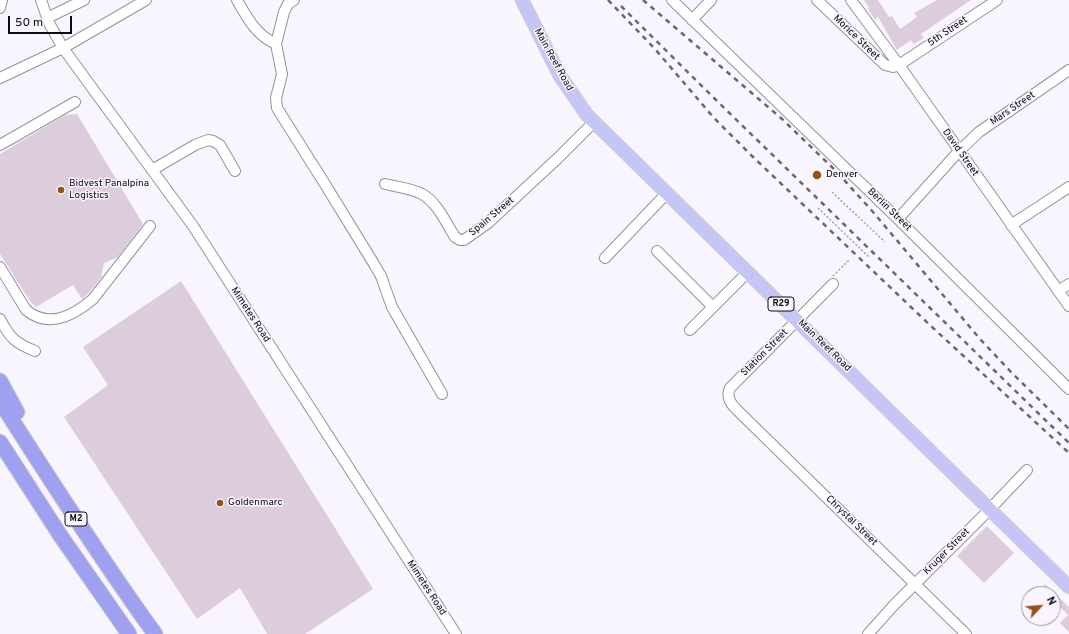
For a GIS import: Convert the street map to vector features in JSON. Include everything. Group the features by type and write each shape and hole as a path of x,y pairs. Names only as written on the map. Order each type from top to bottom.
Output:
{"highway":[{"path":"0,381 75,517"},
{"name":"M2","path":"0,401 124,591 155,634"},
{"name":"M2","path":"0,442 60,535 129,634"}],"main road":[{"name":"Main Reef Road","path":"522,0 560,76 579,105 594,122 1069,587"}],"street":[{"path":"0,8 2,0"},
{"name":"Mimetes Road","path":"41,0 47,18 63,48 193,226 456,634"},
{"path":"47,18 84,0"},
{"path":"0,78 63,48 146,0"},
{"path":"237,0 258,32 276,44"},
{"path":"294,0 288,4 284,12 276,44 282,74 276,98 277,108 381,276 392,307 442,394"},
{"name":"Berlin Street","path":"672,0 898,219 1069,389"},
{"path":"692,20 712,0"},
{"name":"Morice Street","path":"817,0 885,65 892,67 899,65"},
{"name":"David Street","path":"851,0 899,65 1069,306"},
{"name":"5th Street","path":"899,65 997,0"},
{"path":"860,42 872,29"},
{"name":"Mars Street","path":"959,150 979,132 1069,70"},
{"path":"0,145 74,102"},
{"name":"Spain Street","path":"385,184 427,197 433,203 455,237 460,240 464,240 479,231 494,219 594,122"},
{"path":"152,170 195,145 208,140 220,145 235,171"},
{"path":"898,219 959,150"},
{"path":"1011,225 1069,187"},
{"path":"605,258 667,193"},
{"path":"0,267 26,310 39,318 48,320 61,317 82,308 93,299 150,226"},
{"path":"657,251 713,307"},
{"path":"690,330 748,272"},
{"name":"Station Street","path":"736,409 728,396 730,388 833,284"},
{"path":"1058,291 1069,284"},
{"path":"0,319 8,334 20,345 35,351"},
{"name":"Chrystal Street","path":"736,409 966,634"},
{"name":"Kruger Street","path":"870,633 915,584 990,509 1026,470"}],"path":[{"path":"832,192 885,242"},
{"path":"818,208 870,258"},
{"path":"833,284 832,277 849,260"}],"building":[{"path":"864,0 878,0 889,17 892,16 900,29 917,17 914,13 937,0 971,0 921,34 924,38 914,44 911,40 897,50 878,17 875,20"},
{"name":"Bidvest Panalpina Logistics","path":"77,114 143,224 118,257 104,263 101,278 82,299 73,285 36,307 30,301 0,254 0,154 65,115"},
{"name":"Goldenmarc","path":"181,281 373,589 305,634 267,634 240,588 197,619 64,417 108,385 83,347"},
{"path":"987,526 1014,553 984,583 957,556"},
{"path":"1061,599 1069,607 1069,632 1061,624 1061,622 1068,615 1061,608"}],"railway":[{"path":"608,0 655,49 714,118 752,156 932,327 1069,453"},
{"path":"643,0 782,119 836,171 873,212 980,339 1069,429"},
{"path":"621,6 1069,443"}],"place":[{"name":"Denver","path":"817,175"},
{"name":"Bidvest Panalpina Logistics","path":"61,190"},
{"name":"Goldenmarc","path":"220,503"}]}
